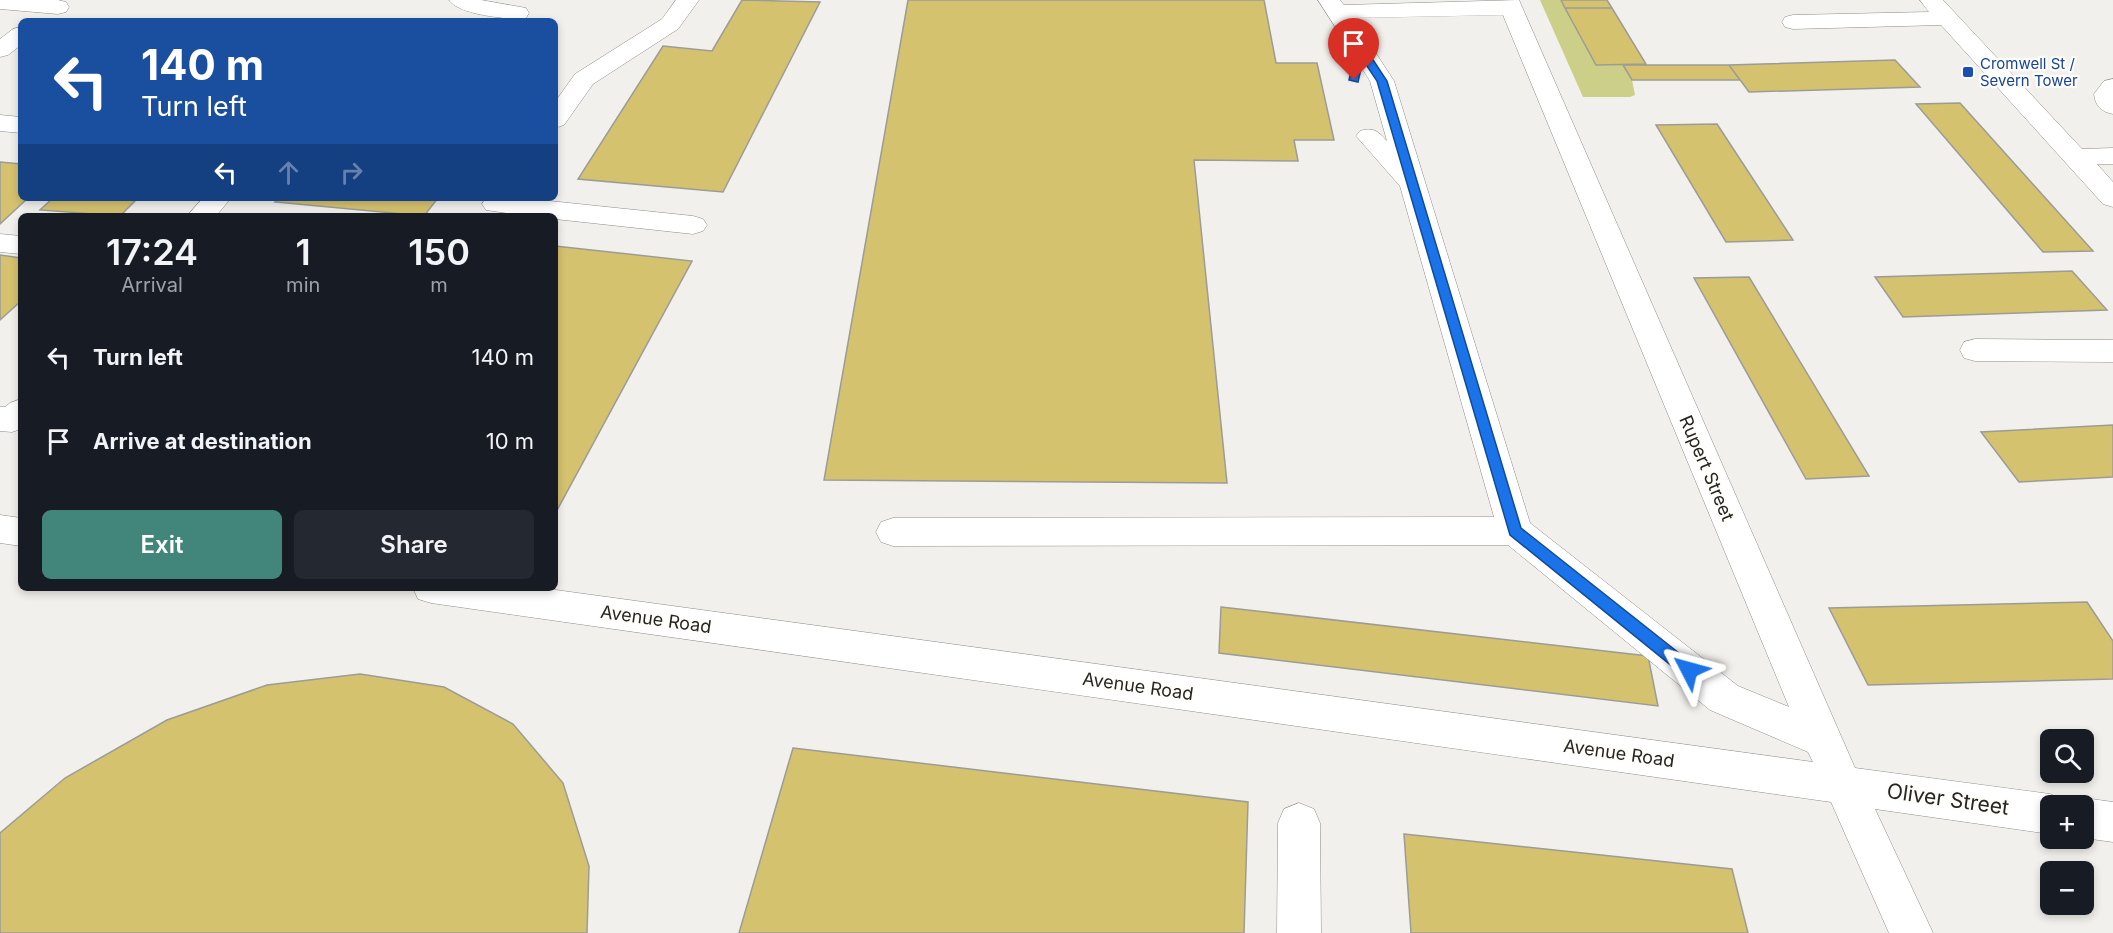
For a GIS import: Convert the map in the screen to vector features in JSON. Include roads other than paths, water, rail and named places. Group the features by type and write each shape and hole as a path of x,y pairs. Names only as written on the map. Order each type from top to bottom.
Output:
{"street":[{"path":"460,0 470,5 518,13"},
{"path":"558,116 584,79 670,24 688,0"},
{"path":"1931,0 2113,198"},
{"path":"0,2 58,7 43,18"},
{"path":"1333,6 1510,4"},
{"name":"Rupert Street","path":"1510,4 1822,739 1911,933"},
{"path":"1333,6 1382,81 1515,531 1724,698 1822,739"},
{"path":"1793,22 1948,18"},
{"path":"0,50 18,36"},
{"path":"1354,80 1360,48"},
{"path":"2113,86 2106,94 2107,101 2113,107"},
{"path":"0,123 18,125"},
{"path":"1369,136 1414,186"},
{"path":"2075,157 2113,156"},
{"path":"204,213 215,201"},
{"path":"495,206 693,225"},
{"path":"0,243 18,245"},
{"path":"1975,350 2113,351"},
{"path":"0,419 12,420 18,414"},
{"path":"0,529 18,532"},
{"path":"893,532 1515,531"},
{"name":"Avenue Road","path":"453,591 1845,785"},
{"name":"Oliver Street","path":"1845,785 2040,813"},
{"path":"2094,819 2113,822"},
{"path":"1299,823 1299,933"}],"place":[{"name":"Cromwell St / Severn Tower","path":"1968,72"}]}
